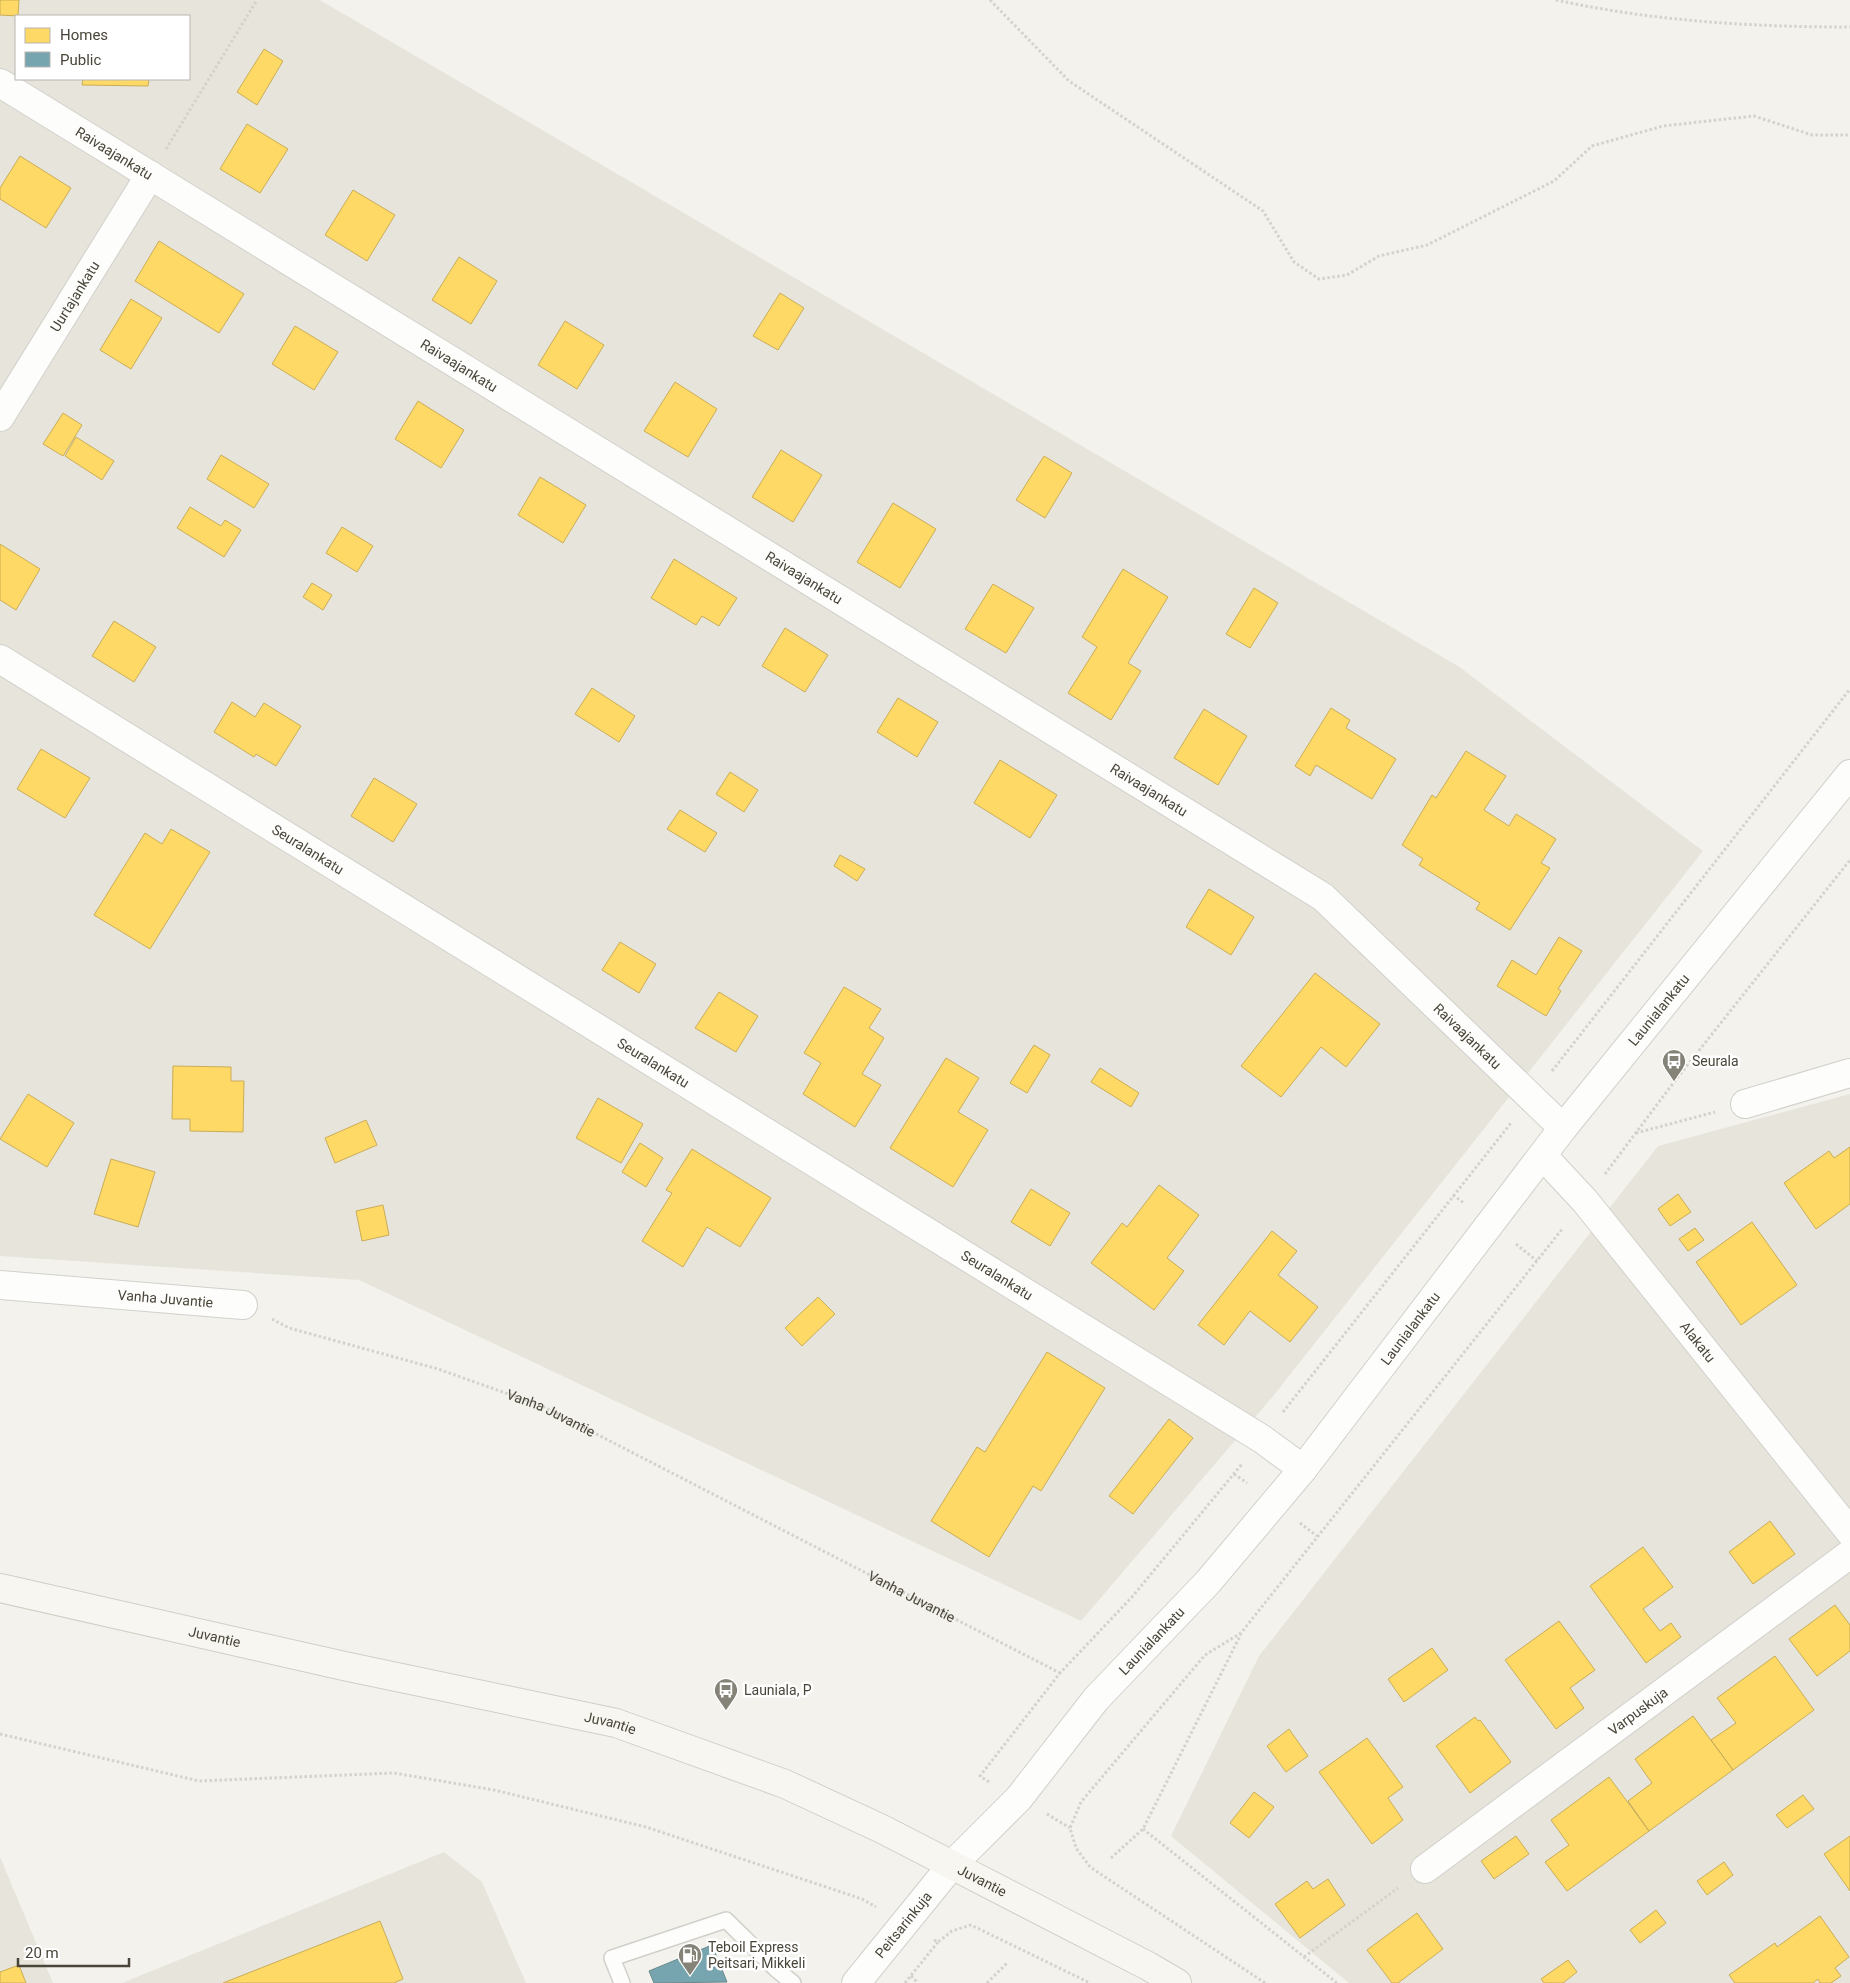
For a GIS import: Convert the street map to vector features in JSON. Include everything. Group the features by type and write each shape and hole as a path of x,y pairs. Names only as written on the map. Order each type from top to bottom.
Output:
{"main road":[{"name":"Juvantie","path":"0,1588 344,1666 616,1724 784,1784 882,1830 1148,1966 1177,1983"}],"street":[{"name":"Raivaajankatu","path":"0,83 1323,897 1563,1128"},
{"name":"Uurtajankatu","path":"0,416 150,175"},
{"name":"Seuralankatu","path":"0,659 1262,1439 1303,1469"},
{"name":"Launialankatu","path":"951,1866 1019,1798 1096,1699 1208,1582 1303,1469 1563,1128 1850,774"},
{"path":"1745,1104 1850,1073"},
{"name":"Alakatu","path":"1543,1156 1585,1201 1850,1532"},
{"name":"Vanha Juvantie","path":"0,1285 243,1305"},
{"name":"Varpuskuja","path":"1425,1869 1850,1554"},
{"name":"Peitsarinkuja","path":"856,1983 951,1866"}],"lane":[{"path":"622,1983 612,1958 726,1920 792,1983"}],"path":[{"path":"150,175 257,0"},
{"path":"990,0 1069,80 1262,211 1294,262 1319,279 1347,275 1379,256 1427,245 1554,181 1592,146 1664,126 1754,116 1812,135 1850,135"},
{"path":"1556,0 1583,6 1678,19 1770,26 1850,27"},
{"path":"980,1776 1060,1673 1132,1597 1262,1439 1850,689"},
{"path":"1111,1858 1143,1828 1241,1633 1585,1201 1850,860"},
{"path":"1636,1134 1745,1104"},
{"name":"Vanha Juvantie","path":"243,1305 289,1328 438,1369 542,1406 1060,1673"},
{"path":"1241,1633 1205,1655 1081,1802 1070,1828 1076,1848 1090,1867 1265,1983"},
{"path":"0,1734 199,1781 394,1773 494,1790 646,1827 862,1899 938,1942"},
{"path":"1143,1828 1337,1983"},
{"path":"1304,1957 1425,1869"},
{"path":"905,1983 938,1942 952,1930 971,1925 1090,1983"},
{"path":"987,1983 1008,1962"},
{"path":"911,1976 918,1983"}],"shaded area":[{"path":"0,0 320,0 1458,666 1703,851 1274,1395 1081,1621 359,1280 0,1256"},
{"path":"1850,1094 1850,1983 1349,1983 1171,1836 1259,1656 1658,1146"},
{"path":"444,1852 482,1882 526,1983 122,1983"},
{"path":"0,1857 53,1983 0,1983"}],"building: Homes":[{"path":"0,0 19,0 18,15 0,15"},
{"path":"264,49 283,61 257,105 237,92"},
{"path":"83,80 149,80 148,86 82,85"},
{"path":"247,124 288,149 260,193 220,169"},
{"path":"20,156 71,188 46,228 0,199 0,188"},
{"path":"353,190 395,215 367,261 325,235"},
{"path":"159,241 244,294 219,333 135,281"},
{"path":"459,257 497,281 471,324 432,300"},
{"path":"780,293 804,308 778,350 753,336"},
{"path":"131,299 162,318 131,369 100,350"},
{"path":"565,321 604,345 577,389 538,365"},
{"path":"295,326 338,352 314,390 272,364"},
{"path":"675,382 717,409 688,457 644,431"},
{"path":"418,401 464,430 441,468 395,439"},
{"path":"63,413 82,425 63,456 43,444"},
{"path":"76,437 114,461 102,480 65,456"},
{"path":"781,450 822,475 793,522 752,497"},
{"path":"221,455 269,484 254,508 207,479"},
{"path":"1044,456 1072,473 1045,518 1016,500"},
{"path":"540,477 586,505 563,543 518,515"},
{"path":"893,503 936,529 900,588 857,562"},
{"path":"190,507 221,526 225,520 241,530 224,557 177,528"},
{"path":"342,527 373,546 357,572 326,553"},
{"path":"0,544 40,569 16,610 0,600"},
{"path":"674,559 737,598 719,626 702,616 696,625 651,598"},
{"path":"1123,569 1168,597 1128,663 1141,671 1111,720 1068,693 1097,647 1082,637"},
{"path":"312,583 332,595 323,610 303,597"},
{"path":"993,584 1034,608 1006,653 965,629"},
{"path":"1254,588 1278,603 1250,648 1226,634"},
{"path":"114,621 156,647 134,682 92,656"},
{"path":"785,628 828,655 805,692 762,666"},
{"path":"592,688 635,716 619,742 575,714"},
{"path":"898,698 938,722 917,757 877,732"},
{"path":"232,702 255,717 264,703 301,726 276,766 256,754 254,757 214,732"},
{"path":"1331,708 1350,720 1346,728 1396,759 1372,799 1316,765 1310,776 1295,766"},
{"path":"1204,709 1247,736 1218,785 1174,758"},
{"path":"41,749 90,778 65,818 17,789"},
{"path":"1466,751 1506,776 1484,810 1509,826 1516,814 1556,839 1541,863 1550,868 1510,930 1476,909 1480,903 1419,865 1423,859 1402,845 1432,795 1436,798"},
{"path":"1000,760 1057,795 1030,838 974,803"},
{"path":"730,772 758,790 744,812 716,794"},
{"path":"374,778 417,804 393,842 351,816"},
{"path":"680,810 717,833 705,852 667,829"},
{"path":"171,829 210,852 150,949 94,915 145,833 162,844"},
{"path":"840,855 865,869 857,881 834,866"},
{"path":"1209,889 1254,917 1231,955 1186,927"},
{"path":"1559,937 1582,951 1558,989 1561,991 1546,1016 1497,986 1512,960 1536,975"},
{"path":"620,942 656,964 639,993 602,970"},
{"path":"1315,973 1380,1024 1346,1067 1321,1047 1281,1097 1241,1066"},
{"path":"844,987 881,1009 869,1028 884,1038 862,1074 881,1085 855,1127 803,1094 821,1063 804,1053"},
{"path":"719,992 758,1016 736,1052 695,1028"},
{"path":"1034,1045 1050,1055 1027,1093 1010,1083"},
{"path":"946,1058 979,1078 958,1112 988,1130 953,1187 890,1148"},
{"path":"173,1066 231,1067 231,1081 244,1081 243,1132 190,1131 190,1119 172,1119"},
{"path":"1100,1068 1139,1093 1131,1107 1091,1082"},
{"path":"28,1094 74,1123 47,1167 0,1139"},
{"path":"598,1098 643,1124 621,1163 576,1138"},
{"path":"366,1120 377,1145 335,1163 325,1138"},
{"path":"640,1143 663,1158 646,1187 622,1172"},
{"path":"1850,1147 1850,1204 1816,1229 1784,1183 1829,1151 1834,1158"},
{"path":"692,1149 771,1198 740,1247 707,1227 683,1267 642,1241 672,1193 666,1190"},
{"path":"111,1159 155,1172 138,1227 94,1214"},
{"path":"1159,1185 1199,1215 1167,1258 1184,1271 1154,1310 1091,1263 1122,1223 1127,1227"},
{"path":"1031,1189 1070,1213 1050,1246 1011,1222"},
{"path":"1678,1194 1691,1212 1670,1226 1658,1209"},
{"path":"383,1205 389,1235 362,1241 356,1211"},
{"path":"1752,1222 1797,1285 1741,1325 1696,1262"},
{"path":"1695,1228 1704,1240 1688,1251 1679,1239"},
{"path":"1272,1231 1297,1251 1278,1275 1318,1307 1290,1342 1250,1311 1224,1345 1198,1325"},
{"path":"818,1297 835,1314 802,1346 785,1328"},
{"path":"1047,1352 1105,1388 1041,1491 1033,1486 989,1557 931,1521 977,1447 985,1452"},
{"path":"1169,1419 1193,1438 1133,1514 1109,1496"},
{"path":"1770,1521 1795,1554 1753,1584 1729,1552"},
{"path":"1643,1547 1673,1587 1643,1609 1660,1631 1671,1623 1681,1637 1646,1663 1590,1586"},
{"path":"1835,1605 1850,1625 1850,1651 1817,1676 1789,1639"},
{"path":"1559,1621 1595,1670 1570,1688 1584,1708 1556,1729 1505,1660"},
{"path":"1432,1648 1448,1670 1404,1702 1388,1679"},
{"path":"1775,1656 1814,1710 1733,1770 1711,1740 1736,1723 1717,1698"},
{"path":"1693,1716 1733,1770 1649,1831 1628,1801 1652,1783 1635,1759"},
{"path":"1475,1717 1478,1721 1480,1720 1511,1762 1470,1793 1436,1746"},
{"path":"1289,1729 1308,1756 1286,1772 1267,1746"},
{"path":"1367,1738 1403,1787 1388,1798 1403,1820 1372,1844 1319,1772"},
{"path":"1609,1777 1649,1831 1567,1891 1545,1862 1569,1845 1551,1820"},
{"path":"1254,1792 1274,1807 1249,1838 1230,1823"},
{"path":"1803,1795 1814,1809 1787,1828 1776,1815"},
{"path":"1516,1836 1529,1854 1494,1879 1481,1861"},
{"path":"1850,1836 1850,1891 1824,1854"},
{"path":"1724,1862 1733,1875 1707,1895 1697,1881"},
{"path":"1328,1879 1345,1905 1300,1938 1275,1904 1307,1881 1313,1889"},
{"path":"1656,1910 1666,1923 1640,1943 1630,1930"},
{"path":"1417,1913 1443,1949 1398,1983 1392,1983 1367,1950"},
{"path":"1820,1916 1849,1957 1835,1968 1841,1976 1831,1983 1820,1983 1818,1979 1813,1983 1735,1983 1729,1975 1775,1943 1777,1947"},
{"path":"380,1921 403,1979 394,1983 223,1983"},
{"path":"1568,1960 1577,1972 1563,1983 1544,1983 1541,1979"},
{"path":"19,1965 26,1983 0,1983 0,1972"}],"building: Public":[{"path":"712,1945 727,1982 654,1983 649,1971"}],"place":[{"name":"Seurala","path":"1674,1082"},
{"name":"Launiala, P","path":"726,1711"},
{"name":"Teboil Express Peitsari, Mikkeli","path":"690,1976"}]}
